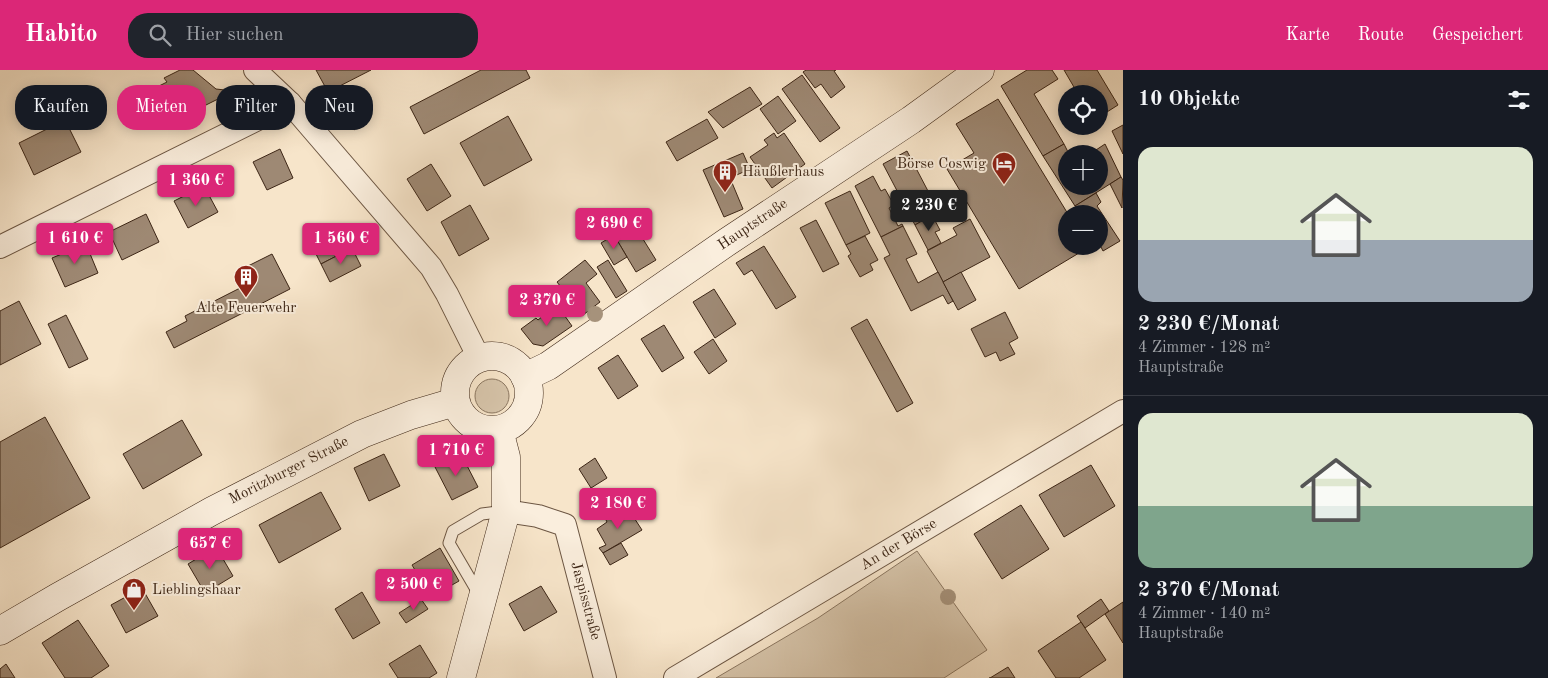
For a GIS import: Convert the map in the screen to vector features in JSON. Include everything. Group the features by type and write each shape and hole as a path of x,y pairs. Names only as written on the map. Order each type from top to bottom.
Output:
{"main road":[{"name":"Hauptstraße","path":"525,377 548,366 727,242 911,120 980,70"},
{"path":"489,356 505,359 519,368 525,377 528,399 525,410 510,426 499,430 488,430 472,424 460,412 455,402 456,380 469,363 479,358 489,356"},
{"name":"Moritzburger Straße","path":"0,631 58,596 212,511 362,434 411,415 455,402"},
{"path":"461,678 506,511 506,457 499,430"}],"street":[{"path":"255,70 271,85"},
{"path":"295,109 431,267 447,294 479,358"},
{"path":"0,247 236,130"},
{"name":"An der Börse","path":"675,678 1123,411"},
{"name":"Jaspisstraße","path":"506,511 538,516 565,525 605,678"}],"lane":[{"path":"482,600 449,544 453,531 482,514 506,511"}],"shaded area":[{"path":"492,379 504,384 509,396 504,408 492,413 480,408 475,396 480,384"},
{"path":"917,551 987,650 944,678 716,678 818,618"}],"building":[{"path":"180,70 193,70 216,89 216,100 206,105 206,85 161,85 167,82 164,78"},
{"path":"316,70 371,70 342,85 324,85"},
{"path":"481,70 526,70 530,78 424,134 410,107"},
{"path":"806,70 836,70 834,71 845,87 831,98 821,84 815,88 803,72"},
{"path":"1027,70 1052,70 1058,79 1034,94 1064,144 1058,145 1058,147 1043,156 1001,86"},
{"path":"1064,70 1097,70 1106,85 1073,85"},
{"path":"802,75 840,128 820,142 782,89"},
{"path":"750,87 762,104 723,128 708,112"},
{"path":"1108,88 1118,105 1108,111"},
{"path":"778,96 796,121 778,134 760,109"},
{"name":"Börse Coswig","path":"998,99 1063,205 1058,205 1058,255 1076,255 1019,289 947,169 974,153 956,124"},
{"path":"508,116 532,160 484,186 460,143"},
{"path":"707,119 718,138 677,161 666,142"},
{"path":"1123,125 1123,154 1112,131"},
{"path":"45,130 70,130 81,152 34,175 19,143"},
{"path":"774,133 777,138 784,133 805,164 772,188 750,157 768,145 764,140"},
{"path":"1058,147 1058,179 1043,156"},
{"path":"280,149 293,178 267,190 253,162"},
{"path":"1108,150 1121,177 1108,185"},
{"path":"907,151 939,212 915,225 883,164"},
{"name":"Häußlerhaus","path":"743,153 750,169 730,178 743,209 724,217 703,170"},
{"path":"431,164 451,196 427,211 407,179"},
{"path":"873,176 881,191 885,189 894,205 889,208 898,226 902,224 903,226 881,237 855,186"},
{"path":"1121,177 1123,180 1122,208 1110,184"},
{"path":"204,186 218,212 188,228 174,201"},
{"path":"850,191 870,233 846,245 825,203"},
{"path":"1068,195 1092,195 1077,205 1074,205"},
{"path":"1093,195 1097,195 1101,202 1098,205 1077,205"},
{"path":"470,205 489,239 459,256 441,222"},
{"path":"146,214 159,242 122,260 109,232"},
{"path":"932,215 940,230 935,232 941,243 928,250 915,225"},
{"path":"970,219 990,257 943,282 927,251 957,235 953,228"},
{"path":"816,220 839,264 823,272 800,228"},
{"path":"633,223 656,260 636,272 614,235"},
{"path":"1108,223 1120,241 1108,248"},
{"path":"903,226 917,254 906,259 918,283 938,272 953,301 948,304 943,295 911,311 884,258 890,255 881,237"},
{"path":"343,230 352,248 321,264 312,246"},
{"path":"614,235 627,257 614,265 601,243"},
{"path":"865,236 878,260 870,264 873,270 860,277 848,256 851,254 846,245"},
{"path":"86,244 98,273 65,287 52,258"},
{"path":"764,246 796,297 776,309 752,270 744,275 736,263"},
{"path":"352,248 361,266 330,282 321,264"},
{"name":"Alte Feuerwehr","path":"272,254 290,289 174,348 166,332 187,321 185,316 244,286 236,272"},
{"path":"585,260 597,274 586,283 600,302 583,315 557,282"},
{"path":"608,260 627,291 616,298 597,267"},
{"path":"961,272 976,300 958,310 943,282"},
{"path":"714,289 736,324 715,338 693,302"},
{"path":"19,301 41,344 0,365 0,311"},
{"path":"557,305 572,326 543,346 533,344 521,329 536,318 538,320"},
{"path":"1005,312 1018,338 1009,343 1015,354 1000,361 996,352 985,357 971,329"},
{"path":"66,315 88,359 69,368 48,324"},
{"path":"867,319 913,403 897,412 851,328"},
{"path":"664,325 684,358 662,372 641,339"},
{"path":"713,339 727,361 709,374 694,352"},
{"path":"618,355 638,386 618,399 598,368"},
{"path":"45,417 90,498 0,548 0,442"},
{"path":"182,420 202,455 143,489 123,454"},
{"path":"384,454 400,486 369,501 354,468"},
{"path":"461,454 478,487 452,500 435,467"},
{"path":"595,458 607,478 591,488 579,469"},
{"path":"1091,465 1115,506 1064,537 1039,495"},
{"path":"321,492 341,529 279,563 259,525"},
{"path":"1021,505 1049,549 1002,579 974,534"},
{"path":"629,510 642,530 603,553 599,548 606,545 597,529 607,522 605,518 618,511 620,515"},
{"path":"621,543 628,555 610,565 603,553"},
{"path":"216,547 233,576 205,593 188,564"},
{"path":"440,548 459,581 431,597 412,565"},
{"path":"541,586 557,612 524,631 509,604"},
{"name":"Lieblingshaar","path":"142,588 158,616 126,633 111,605"},
{"path":"362,592 380,623 353,639 335,609"},
{"path":"421,599 428,609 406,623 399,613"},
{"path":"1101,599 1109,611 1085,628 1077,616"},
{"path":"1123,602 1123,643 1105,614"},
{"path":"78,620 109,666 91,678 65,678 42,643"},
{"path":"1081,622 1106,660 1079,678 1056,678 1038,651"},
{"path":"420,645 437,673 429,678 398,678 389,664"},
{"path":"6,664 15,678 0,678 0,669"},
{"path":"1008,667 1015,678 990,678"}],"place":[{"name":"Börse Coswig","path":"1004,185"},
{"name":"Häußlerhaus","path":"725,193"},
{"name":"Alte Feuerwehr","path":"246,298"},
{"name":"Lieblingshaar","path":"134,611"}]}
